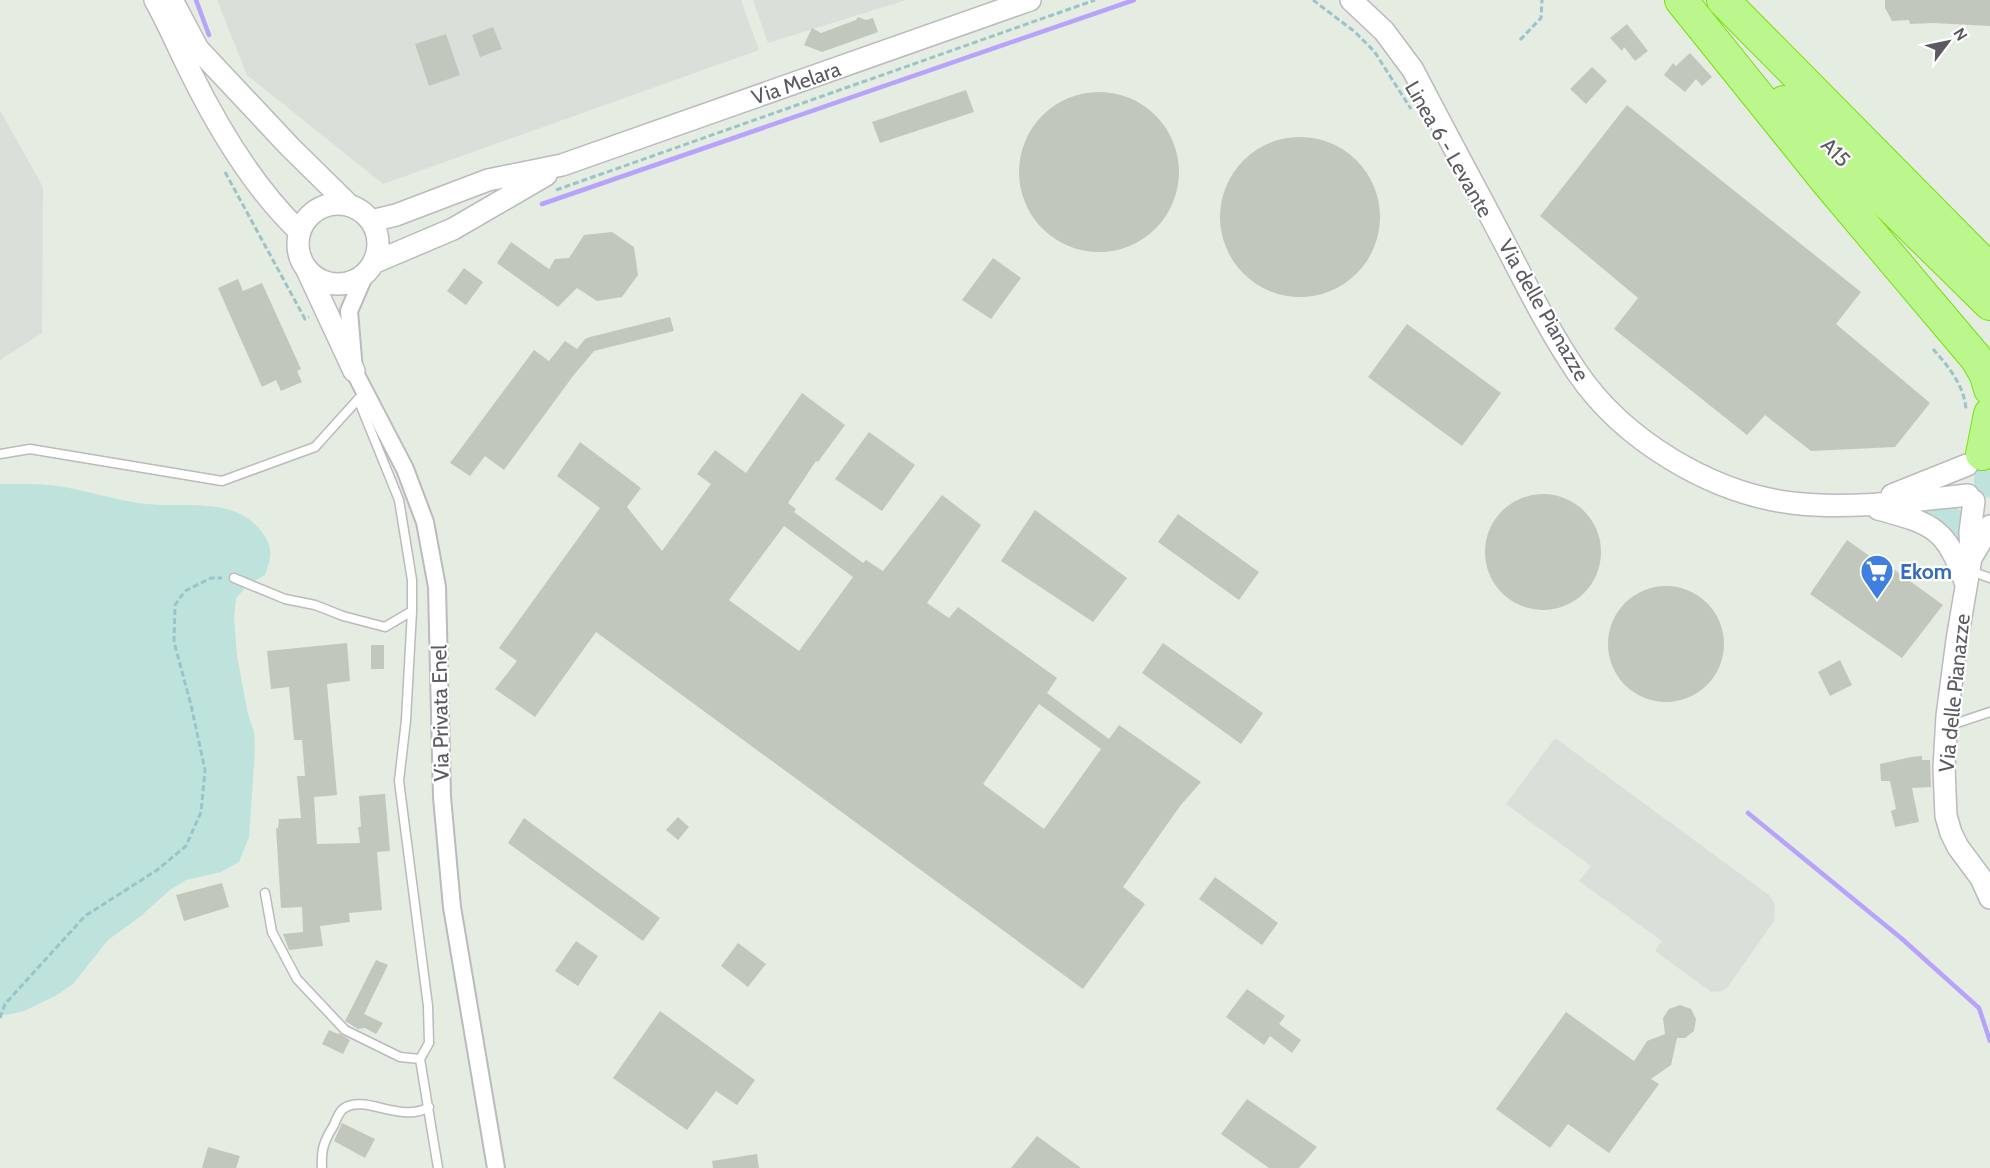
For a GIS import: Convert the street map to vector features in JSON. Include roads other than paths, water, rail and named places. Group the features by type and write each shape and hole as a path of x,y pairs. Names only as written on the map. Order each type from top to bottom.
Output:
{"highway":[{"name":"A15","path":"1681,0 1990,304"},
{"path":"1681,0 1829,184 1976,358 1986,375 1990,389"},
{"name":"A15","path":"1724,0 1990,270"}],"street":[{"name":"Via Melara","path":"562,165 1030,0"},
{"name":"Via delle Pianazze","path":"1351,0 1384,31 1413,70 1550,328 1578,374 1619,419 1660,452 1708,478 1743,491 1790,503 1820,506 1977,500 1970,532 1969,571 1957,640 1944,768 1946,816 1950,833 1981,878 1990,898"},
{"path":"163,4 198,49 290,147 349,205 362,211 371,221 378,242 369,269"},
{"path":"163,4 190,72 221,129 251,174 299,231"},
{"path":"371,221 396,215 488,180 562,165"},
{"path":"307,270 319,280 335,284 351,282 369,269 453,229 562,165"},
{"path":"349,205 334,204 319,208 307,217 299,231 297,244 300,258 354,371"},
{"name":"Via Privata Enel","path":"369,269 349,311 354,371 361,395 405,469 425,522 435,577 440,674 442,797 452,907 496,1168"},
{"path":"1977,500 1964,480 1983,442"},
{"name":"Via delle Pianazze","path":"1866,505 1983,442"},
{"name":"Via delle Pianazze","path":"1866,505 1918,519 1943,536 1969,571"},
{"name":"Via delle Pianazze","path":"1969,571 1990,526"}],"lane":[{"path":"0,454 30,449 222,481 315,447 361,395 399,500 412,580 406,720 399,781 428,1006 429,1043 420,1059 438,1168"},
{"path":"1969,571 1990,578"},
{"path":"234,578 285,599 315,605 343,616 385,627 412,611"},
{"path":"1947,727 1990,712"},
{"path":"265,893 272,932 297,979 345,1030 400,1057 420,1059"},
{"path":"322,1168 321,1150 343,1109 354,1105 369,1105 403,1113 416,1113 429,1107"}],"waterway":[{"path":"196,0 209,35"},
{"path":"542,204 1134,0"},
{"path":"1748,813 1901,938 1979,1008 1990,1041"}],"place":[{"name":"Ekom","path":"1877,600"}]}
